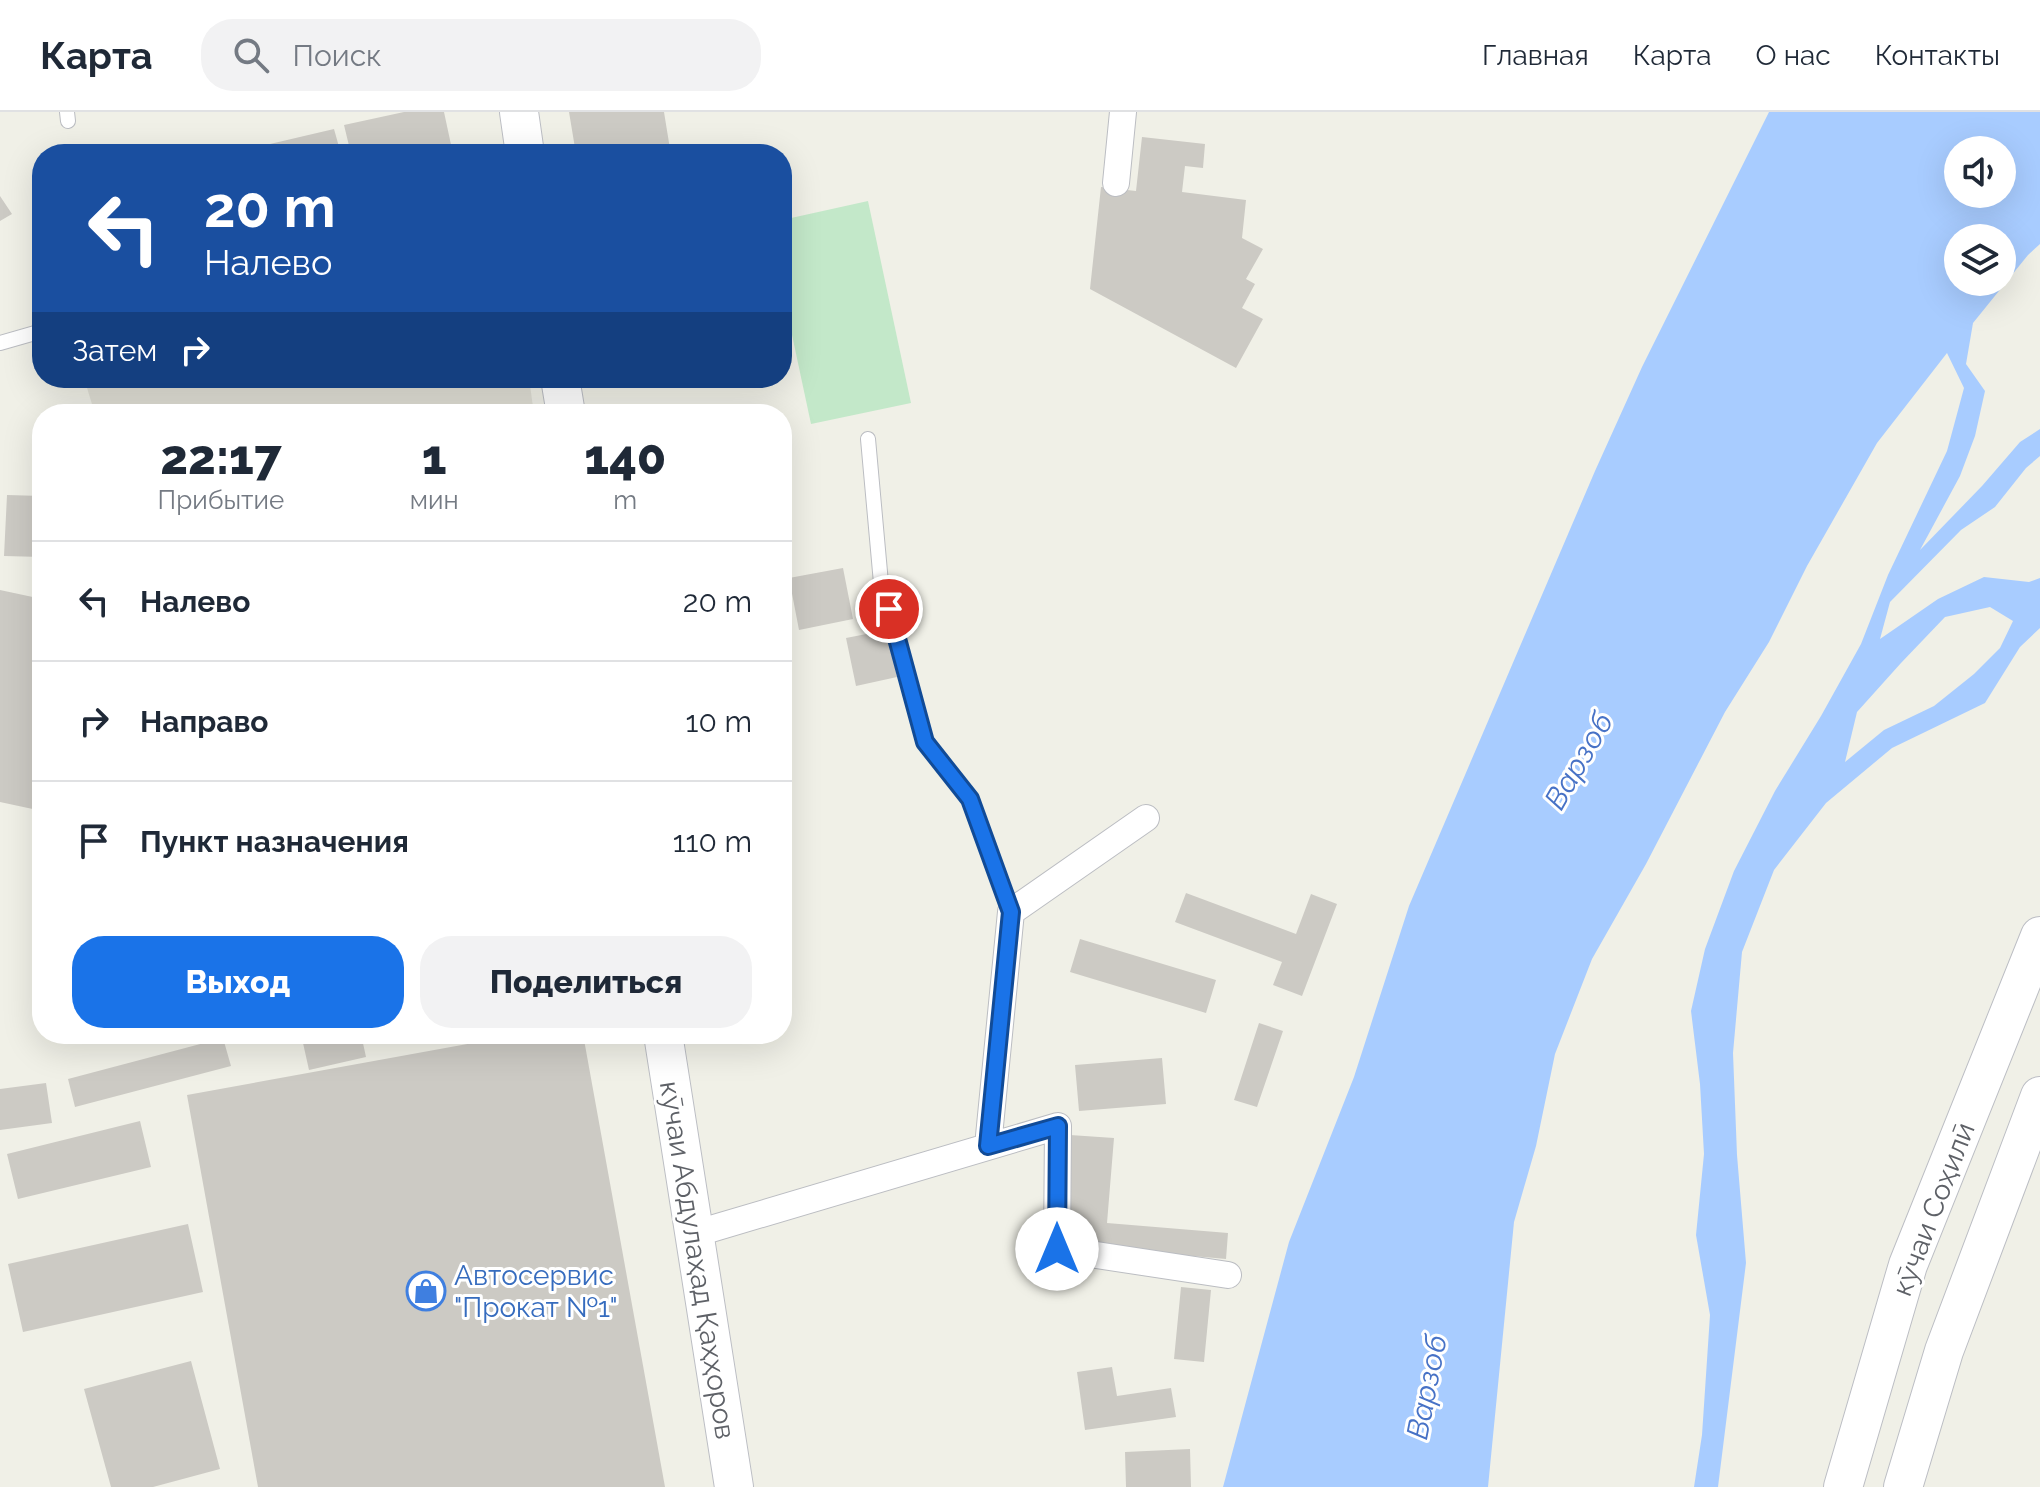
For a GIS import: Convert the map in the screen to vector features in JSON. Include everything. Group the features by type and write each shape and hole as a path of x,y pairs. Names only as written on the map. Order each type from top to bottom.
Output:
{"main road":[{"path":"519,112 524,144"},
{"name":"кӯчаи Соҳилӣ","path":"1843,1487 1908,1265 2040,936"},
{"name":"кӯчаи Абдулаҳад Қаҳҳоров","path":"665,1044 734,1487"},
{"name":"кӯчаи Соҳилӣ","path":"1903,1487 1944,1351 2040,1096"}],"street":[{"path":"1116,183 1123,112"},
{"path":"988,1146 1011,912 1146,818"},
{"path":"694,1234 1058,1126 1057,1249 1228,1275"}],"lane":[{"path":"0,343 32,334"},
{"path":"868,439 881,583 925,742 970,799 1011,912"}],"shaded area":[{"path":"87,388 530,388 533,404 92,404"}],"green space":[{"path":"868,201 911,403 811,424 792,335 792,218"}],"water":[{"name":"Варзоб","path":"1769,112 2040,112 2040,244 2016,270 2016,224 1944,224 1944,296 1995,296 1973,323 1966,364 1985,391 1975,436 1960,476 1920,550 2020,442 2040,429 2040,456 2026,468 1995,507 1961,530 1890,602 1880,639 1938,599 1984,577 2029,582 2040,578 2040,628 2020,647 1985,703 1892,748 1826,803 1774,870 1742,952 1733,1053 1746,1263 1718,1487 1694,1487 1702,1435 1710,1315 1696,1235 1704,1154 1691,1011 1705,949 1734,871 1775,791 1861,644 1888,575 1947,451 1964,388 1947,353 1877,443 1807,566 1769,642 1725,712 1646,864 1592,959 1555,1054 1536,1146 1514,1222 1488,1487 1223,1487 1289,1242 1354,1077 1409,906 1642,367","holes":["1990,607 2013,621 2000,648 1934,706 1884,730 1845,762 1857,712 1901,663 1945,617"]}],"building":[{"path":"404,112 444,112 451,144 349,144 344,125"},
{"path":"569,112 664,112 669,144 574,144"},
{"path":"334,129 338,144 270,144"},
{"path":"1142,137 1205,144 1203,168 1185,166 1182,192 1246,200 1242,238 1263,249 1246,279 1255,284 1242,308 1263,319 1236,368 1090,289 1101,187 1136,191"},
{"path":"0,196 12,214 0,221"},
{"path":"7,495 32,496 32,557 4,556"},
{"path":"843,568 853,619 799,630 792,577"},
{"path":"0,590 32,597 32,809 0,802"},
{"path":"887,630 897,677 856,686 846,638"},
{"path":"1186,893 1296,934 1311,894 1337,904 1302,996 1273,985 1282,962 1175,922"},
{"path":"1080,939 1216,980 1206,1013 1070,972"},
{"path":"1259,1023 1283,1031 1257,1107 1234,1100"},
{"path":"200,1044 225,1044 231,1066 75,1107 68,1079"},
{"path":"303,1044 363,1044 366,1057 309,1070"},
{"name":"Автосервис \"Прокат №1\"","path":"468,1044 585,1044 665,1487 258,1487 187,1095"},
{"path":"1162,1058 1166,1104 1079,1111 1075,1065"},
{"path":"46,1083 52,1123 0,1130 0,1089"},
{"path":"140,1121 151,1167 18,1199 7,1154"},
{"path":"1070,1135 1114,1138 1107,1223 1228,1233 1226,1259 1061,1244"},
{"path":"188,1224 203,1292 23,1332 8,1264"},
{"path":"1181,1287 1211,1290 1204,1362 1174,1359"},
{"path":"191,1361 220,1469 153,1487 111,1487 84,1389"},
{"path":"1112,1367 1117,1396 1171,1388 1176,1417 1085,1430 1077,1372"},
{"path":"1190,1449 1191,1487 1126,1487 1125,1452"}],"place":[{"name":"Автосервис \"Прокат №1\"","path":"426,1291"}],"route":[{"path":"889,609 925,742 970,799 1011,912 988,1146 1058,1126 1057,1249"}]}
